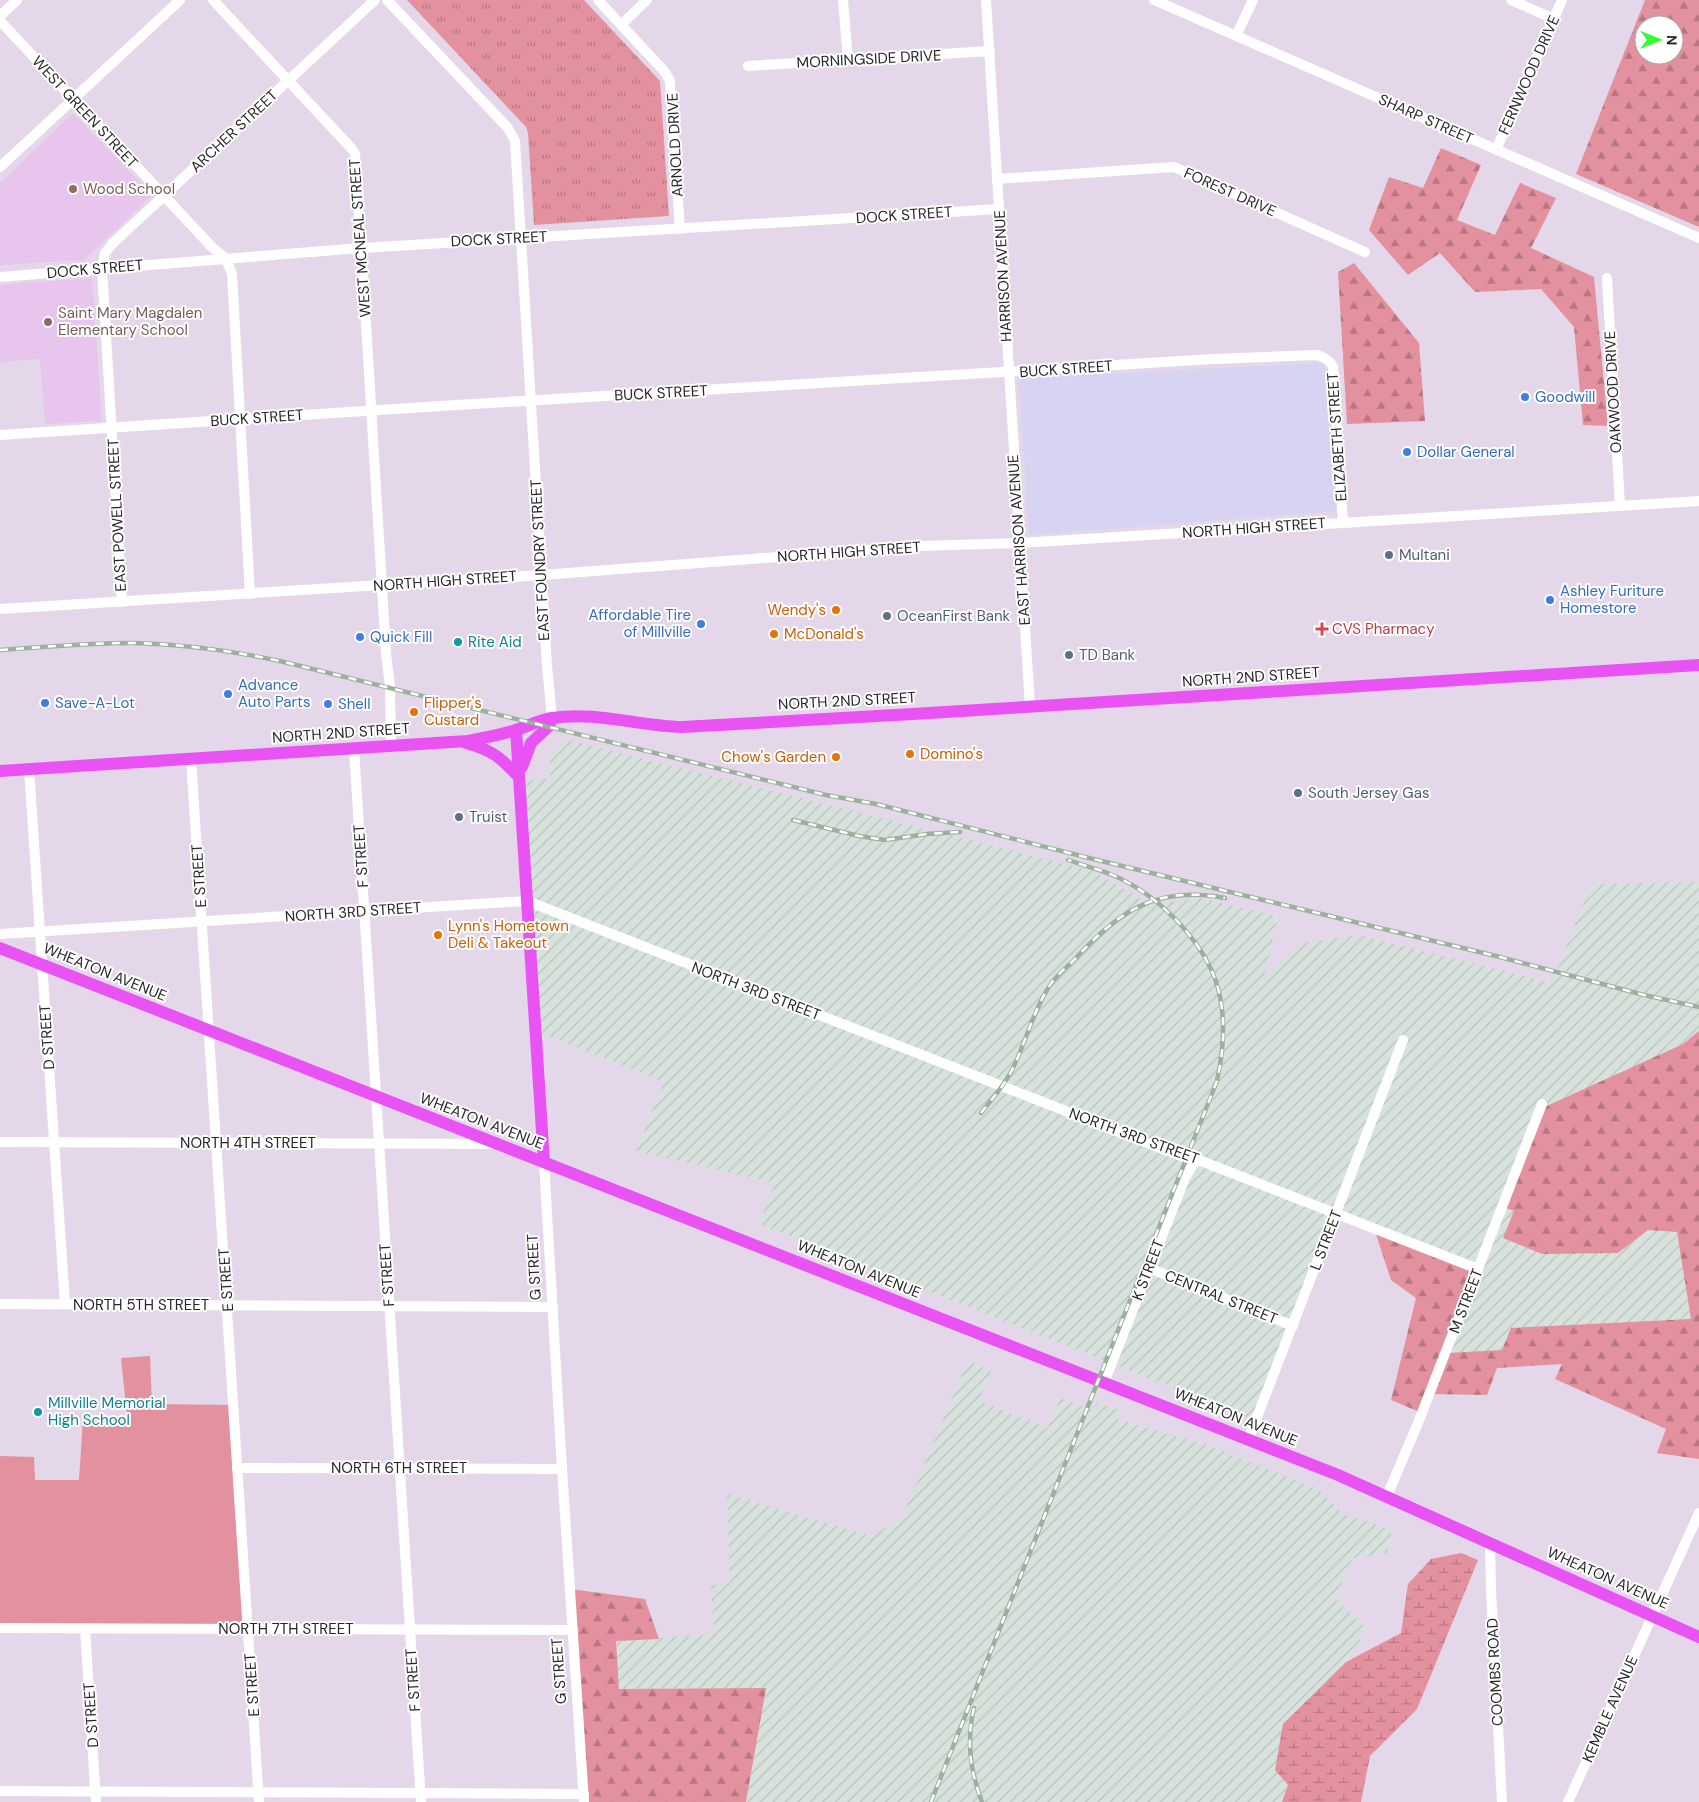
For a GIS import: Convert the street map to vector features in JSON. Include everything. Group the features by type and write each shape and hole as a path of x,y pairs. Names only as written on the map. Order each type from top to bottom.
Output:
{"main road":[{"name":"NORTH 2ND STREET","path":"0,771 462,742 516,730 534,722 552,718 602,717 682,727 1699,666"},
{"path":"519,777 524,756 531,743 549,726 552,718"},
{"name":"G STREET","path":"516,730 544,1162"},
{"path":"462,742 483,748 496,755 519,777"},
{"name":"WHEATON AVENUE","path":"0,948 1387,1496 1699,1637"}],"street":[{"path":"0,16 17,0"},
{"path":"1,165 180,0"},
{"name":"WEST MCNEAL STREET","path":"213,0 352,149 354,154 381,586 390,687 392,746"},
{"name":"ARCHER STREET","path":"102,269 103,260 108,249 375,0"},
{"name":"EAST FOUNDRY STREET","path":"387,0 511,132 516,146 520,238 552,718"},
{"name":"ARNOLD DRIVE","path":"598,0 665,72 670,81 680,229"},
{"path":"621,25 647,0"},
{"path":"843,0 848,60"},
{"name":"HARRISON AVENUE","path":"986,0 1008,373"},
{"name":"SHARP STREET","path":"1154,0 1699,238"},
{"path":"1236,36 1253,0"},
{"path":"1512,0 1554,19"},
{"name":"FERNWOOD DRIVE","path":"1496,150 1562,0"},
{"name":"WEST GREEN STREET","path":"0,20 212,247 226,259"},
{"name":"MORNINGSIDE DRIVE","path":"748,66 990,51"},
{"name":"FOREST DRIVE","path":"997,179 1174,167 1365,252"},
{"name":"DOCK STREET","path":"0,277 361,248 999,209"},
{"path":"226,259 232,274 250,594"},
{"name":"EAST POWELL STREET","path":"102,269 122,602"},
{"name":"OAKWOOD DRIVE","path":"1607,278 1620,506"},
{"name":"BUCK STREET","path":"0,435 1214,359 1323,356"},
{"name":"ELIZABETH STREET","path":"1323,356 1333,367 1343,522"},
{"name":"EAST HARRISON AVENUE","path":"1008,373 1030,707"},
{"name":"NORTH HIGH STREET","path":"0,609 542,575 922,546 1020,543 1699,501"},
{"name":"F STREET","path":"354,749 421,1797"},
{"name":"E STREET","path":"191,759 259,1797"},
{"name":"D STREET","path":"29,770 65,1304"},
{"name":"NORTH 3RD STREET","path":"0,934 527,902 1177,1155 1196,1159 1478,1269"},
{"name":"L STREET","path":"1248,1440 1403,1040"},
{"name":"M STREET","path":"1387,1496 1418,1423 1542,1104"},
{"name":"NORTH 4TH STREET","path":"0,1142 496,1144"},
{"name":"K STREET","path":"1104,1383 1185,1178 1196,1159"},
{"name":"G STREET","path":"544,1162 584,1798"},
{"name":"CENTRAL STREET","path":"1149,1268 1292,1326"},
{"name":"NORTH 5TH STREET","path":"0,1304 553,1307"},
{"name":"NORTH 6TH STREET","path":"237,1468 562,1469"},
{"name":"KEMBLE AVENUE","path":"1568,1802 1699,1513"},
{"name":"COOMBS ROAD","path":"1490,1542 1490,1591 1502,1802"},
{"name":"NORTH 7TH STREET","path":"0,1628 573,1630"},
{"name":"D STREET","path":"85,1629 96,1802"},
{"path":"0,1790 96,1790 259,1797 584,1798"}],"shaded area":[{"name":"Wood School","path":"73,113 152,195 84,260 0,265 0,183"},
{"name":"Saint Mary Magdalen Elementary School","path":"92,278 102,421 45,424 40,359 0,362 0,285"},
{"path":"1324,363 1336,511 1029,535 1019,378"},
{"path":"568,740 1094,871 1151,905 1199,898 1278,916 1264,978 1303,943 1359,935 1552,983 1591,884 1699,882 1699,1031 1503,1207 1618,1253 1649,1230 1677,1232 1692,1319 1511,1328 1502,1350 1446,1353 1477,1274 1337,1215 1254,1420 759,1224 775,1183 636,1151 664,1082 536,1031 519,780 550,779 550,753"},
{"path":"968,1360 991,1371 979,1401 1048,1428 1060,1398 1093,1410 1097,1402 1120,1411 1117,1419 1210,1446 1318,1489 1343,1514 1392,1530 1387,1553 1353,1558 1335,1599 1367,1629 1346,1662 1283,1724 1288,1785 1282,1802 746,1802 766,1688 619,1689 616,1641 714,1634 711,1585 730,1583 727,1494 871,1536 901,1519"}],"green space":[{"path":"407,0 584,0 660,81 669,216 534,225 528,133 526,127"},
{"path":"1645,0 1699,0 1699,227 1576,174 1634,28 1634,65 1684,65 1684,15 1639,15"},
{"path":"1441,148 1481,165 1457,220 1495,235 1520,183 1556,198 1531,248 1594,277 1608,426 1583,425 1574,327 1541,289 1475,292 1440,253 1408,275 1369,230 1389,177 1423,188"},
{"path":"1354,263 1419,343 1425,421 1347,424 1338,272"},
{"path":"1699,1031 1699,1459 1657,1453 1666,1429 1555,1379 1562,1364 1497,1368 1487,1395 1430,1394 1422,1413 1391,1400 1416,1298 1391,1280 1375,1231 1477,1274 1447,1353 1502,1350 1511,1328 1691,1319 1677,1232 1648,1230 1618,1253 1542,1254 1503,1238 1514,1211 1503,1207 1538,1110 1683,1044"},
{"path":"150,1356 152,1404 230,1405 246,1629 0,1629 0,1456 34,1457 35,1480 79,1480 83,1419 127,1416 121,1358"},
{"path":"1461,1553 1478,1560 1417,1709 1370,1756 1361,1802 1282,1802 1288,1785 1275,1770 1283,1724 1346,1662 1401,1633 1408,1584 1431,1559"},
{"path":"570,1589 645,1599 659,1639 616,1641 619,1689 766,1688 746,1802 584,1802"}],"railway":[{"path":"0,650 66,645 133,643 207,649 280,661 826,795 876,804 1089,858 1496,956 1644,995 1699,1007"},
{"path":"793,820 859,836 885,840 927,834 960,832"},
{"path":"931,1802 1217,1081 1221,1060 1223,1029 1220,997 1215,979 1196,943 1168,912 1136,887 1107,873 1068,860"},
{"path":"981,1113 1002,1087 1012,1070 1037,1009 1050,985 1107,927 1124,915 1159,899 1179,895 1225,898"},
{"path":"974,1708 970,1732 970,1756 982,1802"}],"place":[{"name":"Wood School","path":"73,189"},
{"name":"Saint Mary Magdalen Elementary School","path":"48,322"},
{"name":"Goodwill","path":"1525,397"},
{"name":"Dollar General","path":"1407,452"},
{"name":"Multani","path":"1389,555"},
{"name":"Ashley Furiture Homestore","path":"1550,600"},
{"name":"Wendy's","path":"836,610"},
{"name":"OceanFirst Bank","path":"887,616"},
{"name":"Affordable Tire of Millville","path":"701,624"},
{"name":"CVS Pharmacy","path":"1322,629"},
{"name":"McDonald's","path":"774,634"},
{"name":"Quick Fill","path":"360,637"},
{"name":"Rite Aid","path":"458,642"},
{"name":"TD Bank","path":"1069,655"},
{"name":"Advance Auto Parts","path":"228,694"},
{"name":"Save-A-Lot","path":"45,703"},
{"name":"Shell","path":"328,704"},
{"name":"Flipper's Custard","path":"414,712"},
{"name":"Domino's","path":"910,754"},
{"name":"Chow's Garden","path":"836,757"},
{"name":"South Jersey Gas","path":"1298,793"},
{"name":"Truist","path":"459,817"},
{"name":"Lynn's Hometown Deli & Takeout","path":"438,935"},
{"name":"Millville Memorial High School","path":"38,1412"}]}
